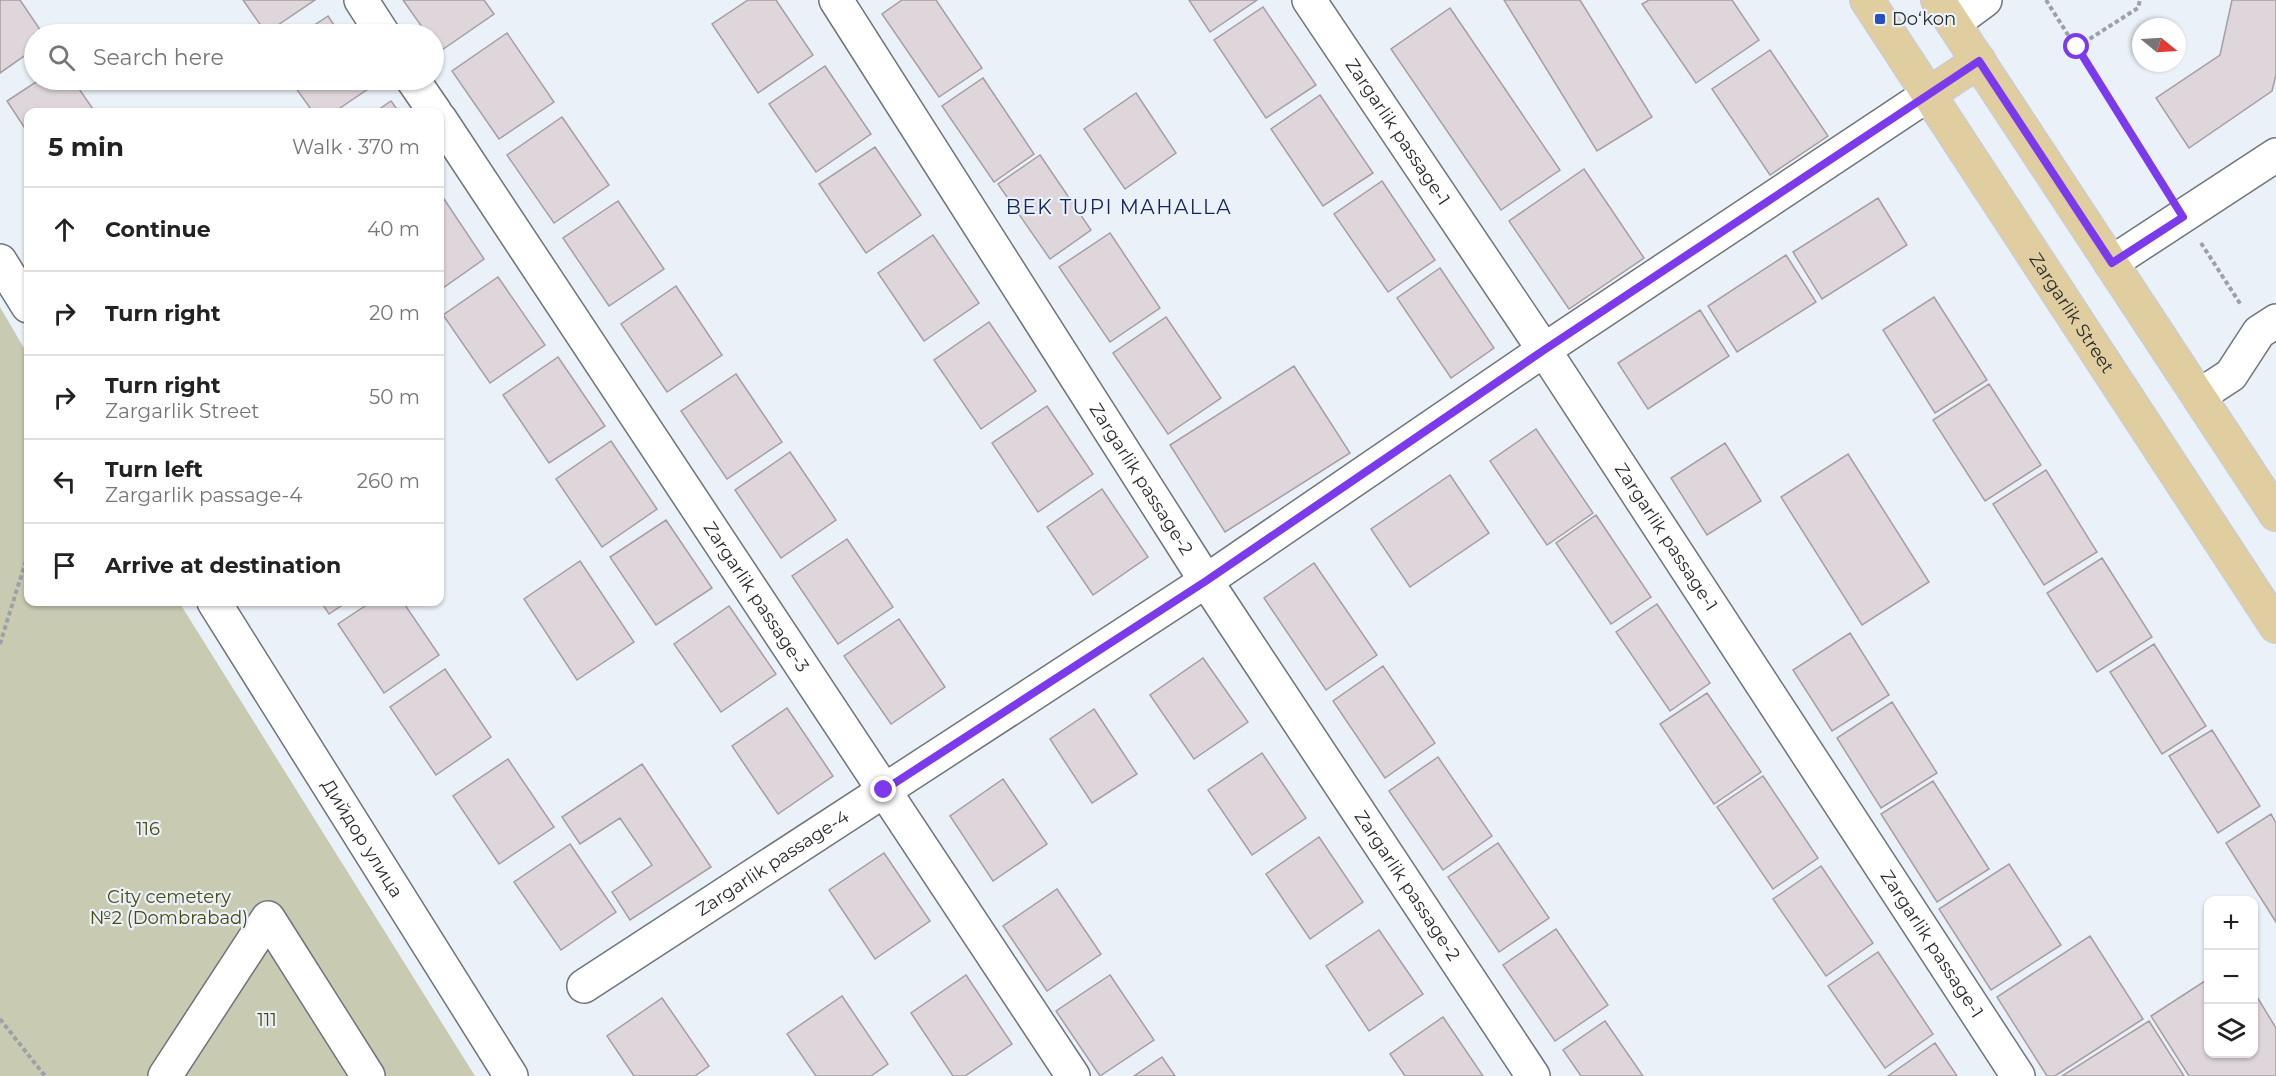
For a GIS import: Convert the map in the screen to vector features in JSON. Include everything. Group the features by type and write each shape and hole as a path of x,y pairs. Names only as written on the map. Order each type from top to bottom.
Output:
{"main road":[{"name":"Zargarlik Street","path":"1868,0 2276,627"},
{"path":"1946,11 2276,514"},
{"name":"Zargarlik passage-4","path":"1929,94 1979,61"}],"street":[{"path":"360,0 376,24"},
{"name":"Zargarlik passage-2","path":"836,0 1206,581 1533,1076"},
{"name":"Zargarlik passage-1","path":"1309,0 1544,350 2018,1076"},
{"path":"1946,11 1985,0"},
{"path":"420,90 432,108"},
{"name":"Zargarlik passage-4","path":"584,986 1206,581 1544,350 1929,94"},
{"name":"Zargarlik passage-3","path":"444,125 1073,1076"},
{"path":"2112,263 2276,155"},
{"path":"0,261 24,300"},
{"path":"2199,396 2231,375 2268,326"},
{"name":"Дийдор улица","path":"217,606 511,1076"},
{"path":"165,1076 268,918 368,1076"}],"path":[{"path":"2046,0 2183,217 2268,326"},
{"path":"2077,47 2138,8 2140,0"},
{"path":"0,644 24,567"},
{"path":"0,1019 45,1076"}],"green space":[{"name":"City cemetery №2 (Dombrabad)","path":"0,307 24,348 24,606 181,606 475,1076 0,1076"}],"building":[{"path":"0,0 20,0 36,24 24,24 24,56 0,73"},
{"path":"243,0 315,0 279,24 260,24"},
{"path":"403,0 484,0 494,14 444,49 444,24 420,24"},
{"path":"748,0 776,0 813,55 758,93 712,24"},
{"path":"902,0 936,0 982,68 939,97 882,14"},
{"path":"1189,0 1257,0 1210,32"},
{"path":"1504,0 1580,0 1652,117 1597,151"},
{"path":"1649,0 1732,0 1759,40 1696,83 1642,4"},
{"path":"2232,0 2276,0 2276,75 2272,91 2189,148 2156,98 2220,55"},
{"path":"1263,7 1316,85 1266,118 1214,40"},
{"path":"1450,8 1560,170 1501,210 1391,49"},
{"path":"328,16 333,24 316,24"},
{"path":"507,33 554,102 499,139 452,71"},
{"path":"1770,50 1828,136 1770,175 1712,89"},
{"path":"825,66 871,134 816,172 769,104"},
{"path":"983,78 1034,154 994,182 942,106"},
{"path":"24,90 80,90 92,108 24,108 24,127 7,101"},
{"path":"297,90 367,90 340,108 310,108"},
{"path":"1136,93 1176,153 1125,189 1084,129"},
{"path":"1320,95 1373,173 1323,206 1271,129"},
{"path":"391,101 396,108 381,108"},
{"path":"562,117 609,185 554,223 507,155"},
{"path":"875,147 921,215 866,253 819,184"},
{"path":"1040,155 1091,230 1050,259 998,184"},
{"path":"1584,169 1644,258 1569,309 1509,221"},
{"path":"1382,181 1435,260 1388,292 1334,214"},
{"path":"1878,198 1907,245 1822,299 1793,252"},
{"path":"444,199 484,259 444,287"},
{"path":"618,201 664,269 609,306 563,238"},
{"path":"1110,233 1160,308 1110,342 1059,267"},
{"path":"933,235 979,303 924,341 878,273"},
{"path":"1786,255 1816,302 1737,352 1708,306"},
{"path":"1440,268 1494,348 1451,378 1397,298"},
{"path":"498,277 545,345 490,383 444,314"},
{"path":"676,286 722,355 667,392 621,324"},
{"path":"1934,297 1987,380 1935,413 1883,330"},
{"path":"1700,310 1729,356 1648,409 1618,363"},
{"path":"1166,317 1221,398 1168,434 1113,353"},
{"path":"989,322 1036,391 981,429 934,360"},
{"path":"558,357 605,426 549,463 503,395"},
{"path":"1294,366 1350,453 1225,532 1170,445"},
{"path":"736,374 782,442 727,479 681,411"},
{"path":"1989,384 2041,465 1985,501 1933,420"},
{"path":"1047,406 1093,474 1038,512 992,443"},
{"path":"1536,429 1593,513 1547,545 1490,461"},
{"path":"611,441 657,509 602,547 556,479"},
{"path":"1725,443 1761,501 1707,535 1671,478"},
{"path":"790,452 836,520 781,558 735,490"},
{"path":"1848,454 1929,582 1862,625 1781,497"},
{"path":"2046,470 2097,552 2044,585 1993,504"},
{"path":"1450,475 1489,533 1410,587 1371,529"},
{"path":"1102,489 1148,557 1093,595 1047,527"},
{"path":"1596,515 1651,597 1611,624 1556,543"},
{"path":"666,520 712,588 656,625 610,557"},
{"path":"847,539 893,607 838,644 792,576"},
{"path":"2102,558 2152,637 2097,672 2047,593"},
{"path":"580,561 634,642 577,680 524,599"},
{"path":"1314,563 1377,655 1326,690 1264,598"},
{"path":"1657,604 1710,683 1670,711 1616,632"},
{"path":"324,606 341,606 329,614"},
{"path":"365,606 406,606 439,655 384,693 338,624"},
{"path":"729,606 776,674 721,712 674,644"},
{"path":"899,619 945,687 891,724 844,656"},
{"path":"1850,633 1889,695 1832,731 1793,670"},
{"path":"2154,644 2206,726 2162,754 2110,672"},
{"path":"1203,658 1248,722 1194,759 1150,695"},
{"path":"1383,666 1435,743 1385,778 1333,701"},
{"path":"445,669 491,737 436,775 390,707"},
{"path":"1707,693 1761,772 1714,804 1660,724"},
{"path":"1892,702 1937,773 1881,808 1837,738"},
{"path":"787,708 833,776 778,814 732,746"},
{"path":"1094,709 1137,774 1092,803 1050,739"},
{"path":"2212,730 2260,806 2218,833 2169,756"},
{"path":"1262,753 1306,818 1252,855 1208,790"},
{"path":"1438,757 1492,836 1443,870 1389,791"},
{"path":"508,759 554,827 499,864 453,796"},
{"path":"642,764 711,867 630,920 612,892 652,865 620,818 580,844 562,817"},
{"path":"1763,776 1818,858 1773,889 1717,807"},
{"path":"1003,779 1047,844 993,881 950,816"},
{"path":"1933,781 1989,869 1937,902 1881,814"},
{"path":"2271,814 2276,823 2276,922 2226,843"},
{"path":"1319,837 1363,902 1310,939 1266,874"},
{"path":"1498,843 1549,918 1499,952 1448,877"},
{"path":"570,844 616,912 561,950 514,882"},
{"path":"884,853 930,921 875,959 829,890"},
{"path":"2009,864 2061,945 1991,990 1939,909"},
{"path":"1821,866 1873,943 1826,976 1773,899"},
{"path":"1057,889 1101,954 1047,991 1003,926"},
{"path":"1556,929 1608,1005 1555,1041 1503,965"},
{"path":"1379,930 1423,994 1369,1031 1326,966"},
{"path":"2090,936 2143,1019 2055,1076 2047,1076 1997,997"},
{"path":"1878,952 1933,1034 1885,1068 1828,986"},
{"path":"966,975 1012,1044 965,1076 953,1076 911,1013"},
{"path":"1110,975 1154,1040 1100,1076 1056,1011"},
{"path":"2204,982 2204,1058 2258,1058 2258,999 2276,1028 2276,1076 2189,1076 2151,1016"},
{"path":"842,996 888,1064 871,1076 816,1076 787,1034"},
{"path":"662,998 709,1066 695,1076 634,1076 607,1036"},
{"path":"1443,1017 1483,1076 1405,1076 1390,1054"},
{"path":"1605,1021 1643,1076 1581,1076 1563,1050"},
{"path":"2149,1021 2184,1076 2062,1076"},
{"path":"1935,1043 1957,1076 1888,1076"},
{"path":"1162,1057 1175,1076 1134,1076"}],"place":[{"name":"Doʻkon","path":"1880,19"}],"district":[{"name":"BEK TUPI MAHALLA","path":"1119,207"}],"route":[{"path":"884,790 1206,581 1544,350 1979,61 2112,263 2183,217 2077,47"}],"park label":[{"name":"116","path":"148,829"},
{"name":"111","path":"267,1020"}]}
